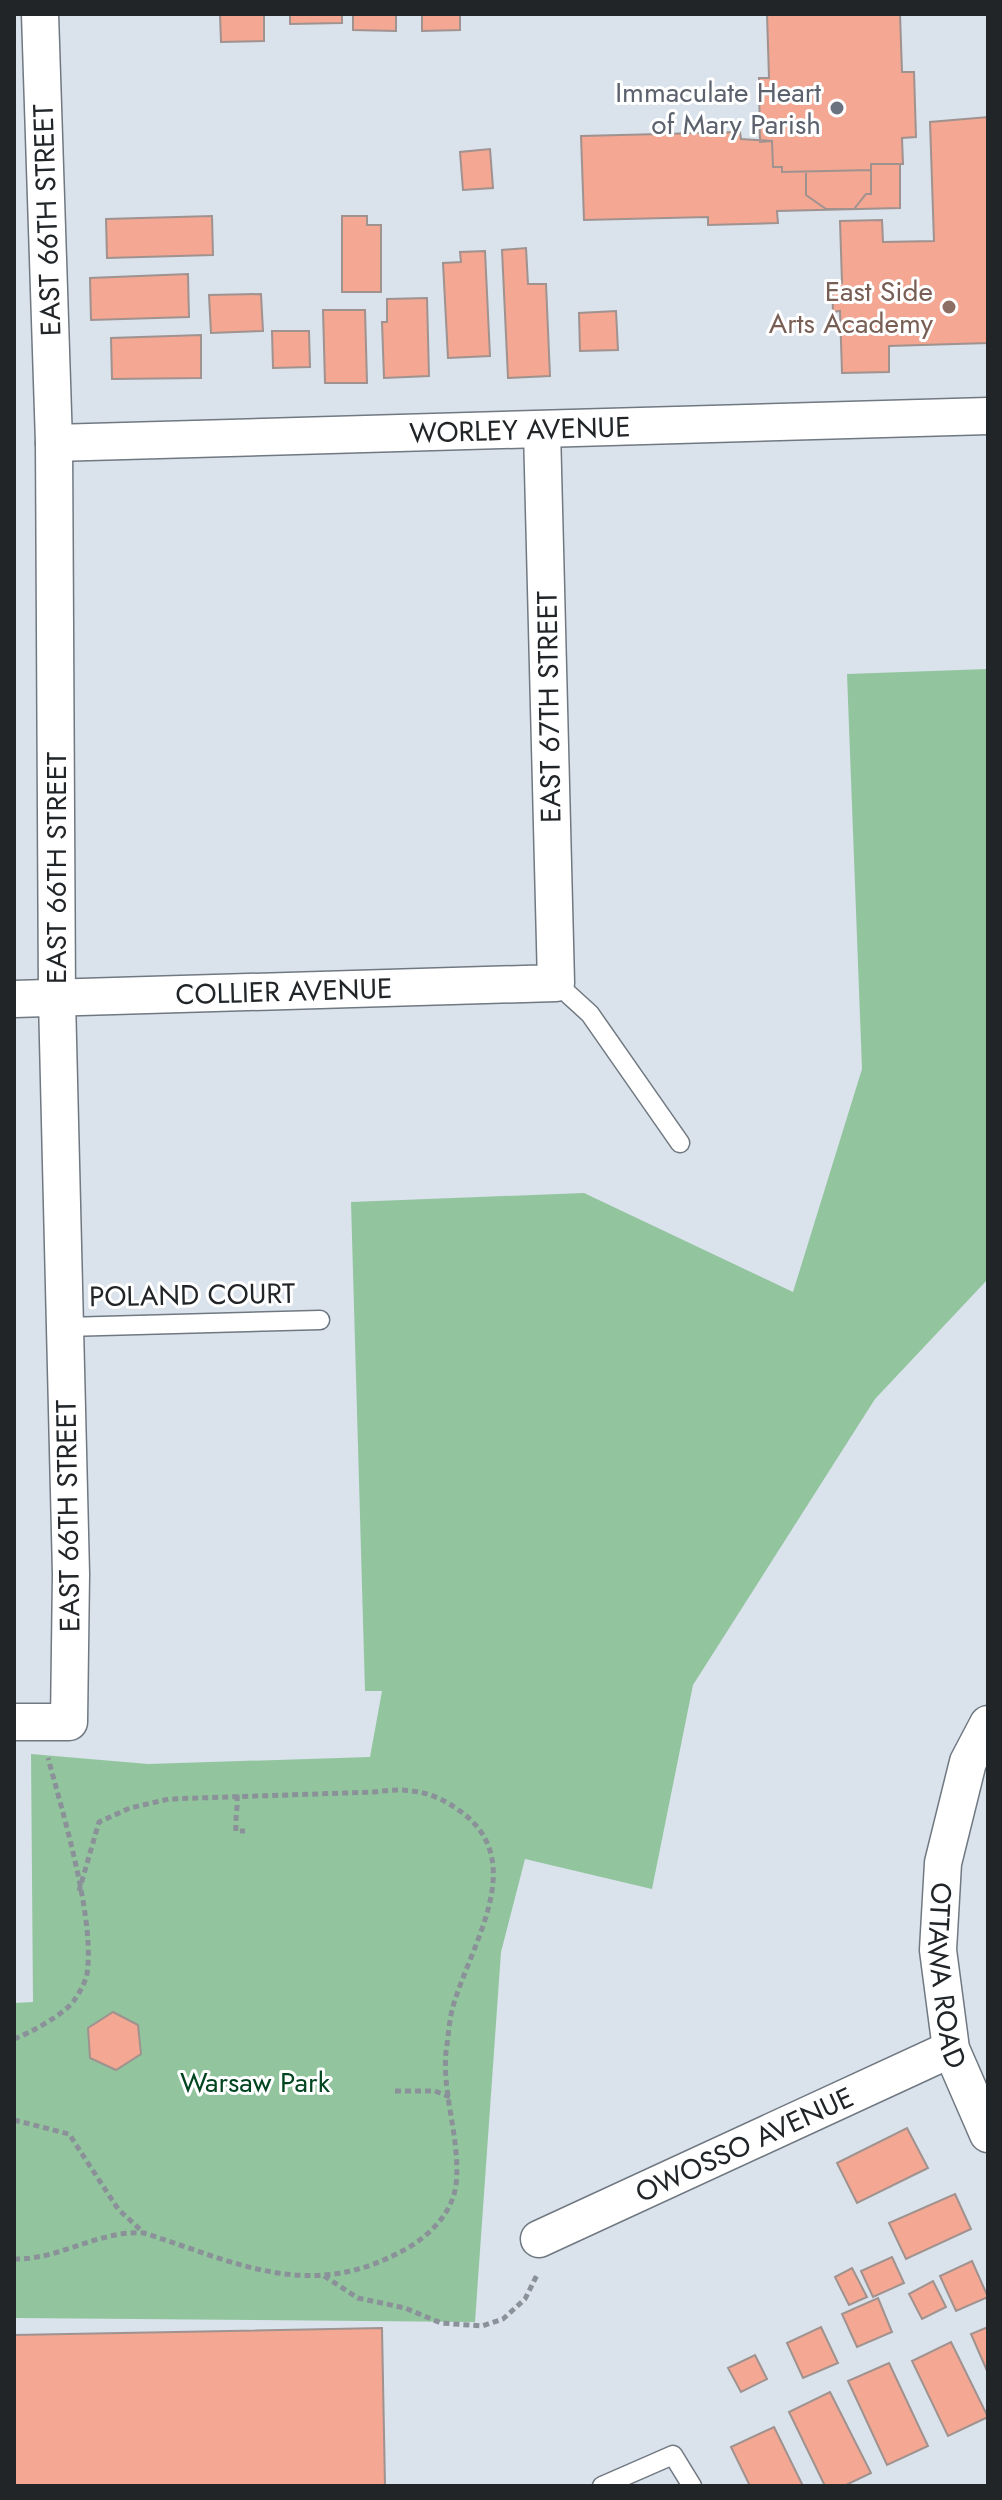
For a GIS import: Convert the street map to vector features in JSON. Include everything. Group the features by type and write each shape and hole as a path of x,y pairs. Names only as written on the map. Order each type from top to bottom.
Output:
{"street":[{"name":"EAST 66TH STREET","path":"14,1722 69,1722 71,1574 57,999 54,443 40,14"},
{"name":"WORLEY AVENUE","path":"54,443 988,416"},
{"name":"EAST 67TH STREET","path":"542,430 556,983"},
{"name":"COLLIER AVENUE","path":"14,999 556,983"},
{"name":"OTTAWA ROAD","path":"988,1724 943,1863 938,1950 951,2049 988,2134"},
{"name":"OWOSSO AVENUE","path":"539,2239 951,2049"}],"lane":[{"path":"556,983 590,1014 680,1143"},
{"name":"POLAND COURT","path":"66,1327 320,1320"},
{"path":"602,2486 673,2455 692,2486"}],"path":[{"path":"14,2039 38,2024 62,2015 86,1979 87,1940 79,1891 46,1750"},
{"path":"14,2259 46,2255 108,2234 144,2233 274,2273 303,2278 323,2276 386,2261 431,2234 449,2206 455,2187 457,2155 446,2057 453,2009 494,1883 489,1843 474,1820 440,1798 403,1788 375,1792 169,1799 130,1808 99,1822 79,1891"},
{"path":"237,1795 240,1814 235,1827 236,1831 245,1831"},
{"path":"395,2091 435,2091 451,2098"},
{"path":"14,2120 69,2134 118,2209 144,2233"},
{"path":"323,2276 358,2298 405,2308 441,2323 482,2326 503,2319 525,2299 537,2279 539,2239"}],"green space":[{"name":"Warsaw Park","path":"988,669 988,1279 875,1399 693,1685 652,1889 525,1859 501,1952 475,2322 14,2318 14,2003 33,2002 31,1754 148,1764 370,1757 382,1691 365,1691 351,1202 584,1193 793,1292 862,1069 847,674"}],"building":[{"path":"220,14 264,14 264,41 221,42"},
{"path":"290,14 342,14 342,23 290,24"},
{"path":"353,14 396,14 396,31 353,30"},
{"path":"422,14 460,14 460,30 422,31"},
{"name":"Immaculate Heart of Mary Parish","path":"767,14 900,14 902,72 914,72 916,137 902,138 903,164 871,164 871,194 866,194 854,209 826,209 806,195 806,172 782,172 782,167 773,167 772,141 760,142 759,78 769,78"},
{"path":"988,117 988,343 889,346 889,372 842,373 840,311 833,312 832,283 842,283 840,221 882,220 883,242 934,241 930,122"},
{"path":"740,132 741,139 772,141 773,167 782,167 782,172 871,170 871,164 900,164 900,208 777,211 778,223 708,225 708,217 584,220 581,136"},
{"path":"490,149 493,188 463,190 460,152"},
{"path":"212,216 213,255 107,258 106,219"},
{"path":"342,216 367,216 367,225 381,225 381,292 342,292"},
{"path":"526,248 528,284 546,284 550,376 508,378 502,250"},
{"path":"485,251 490,356 448,358 443,263 461,262 460,252"},
{"path":"188,274 189,317 91,320 90,278"},
{"path":"261,294 263,331 211,333 209,295"},
{"path":"427,298 429,376 384,378 382,322 387,322 387,299"},
{"path":"323,310 365,310 367,383 325,383"},
{"path":"616,311 618,350 580,351 579,313"},
{"path":"272,331 309,331 310,367 273,368"},
{"path":"201,335 201,378 112,379 111,338"},
{"path":"113,2012 138,2025 141,2054 116,2070 90,2058 88,2028"},
{"path":"907,2128 928,2168 857,2203 837,2163"},
{"path":"955,2194 971,2229 906,2259 889,2223"},
{"path":"892,2257 904,2283 873,2297 861,2271"},
{"path":"972,2261 988,2297 956,2311 940,2276"},
{"path":"852,2268 867,2297 849,2305 835,2277"},
{"path":"933,2281 946,2307 922,2319 909,2294"},
{"path":"878,2298 892,2332 857,2347 842,2314"},
{"path":"821,2327 838,2363 803,2378 787,2343"},
{"path":"988,2327 988,2373 971,2334"},
{"path":"382,2328 385,2486 14,2486 14,2335"},
{"path":"951,2342 988,2417 948,2436 912,2361"},
{"path":"755,2355 767,2379 741,2392 728,2368"},
{"path":"889,2363 928,2446 887,2465 848,2381"},
{"path":"830,2392 871,2473 844,2486 825,2486 789,2412"},
{"path":"774,2427 803,2486 750,2486 731,2447"}],"place":[{"name":"Immaculate Heart of Mary Parish","path":"837,108"},
{"name":"East Side Arts Academy","path":"949,307"}]}
